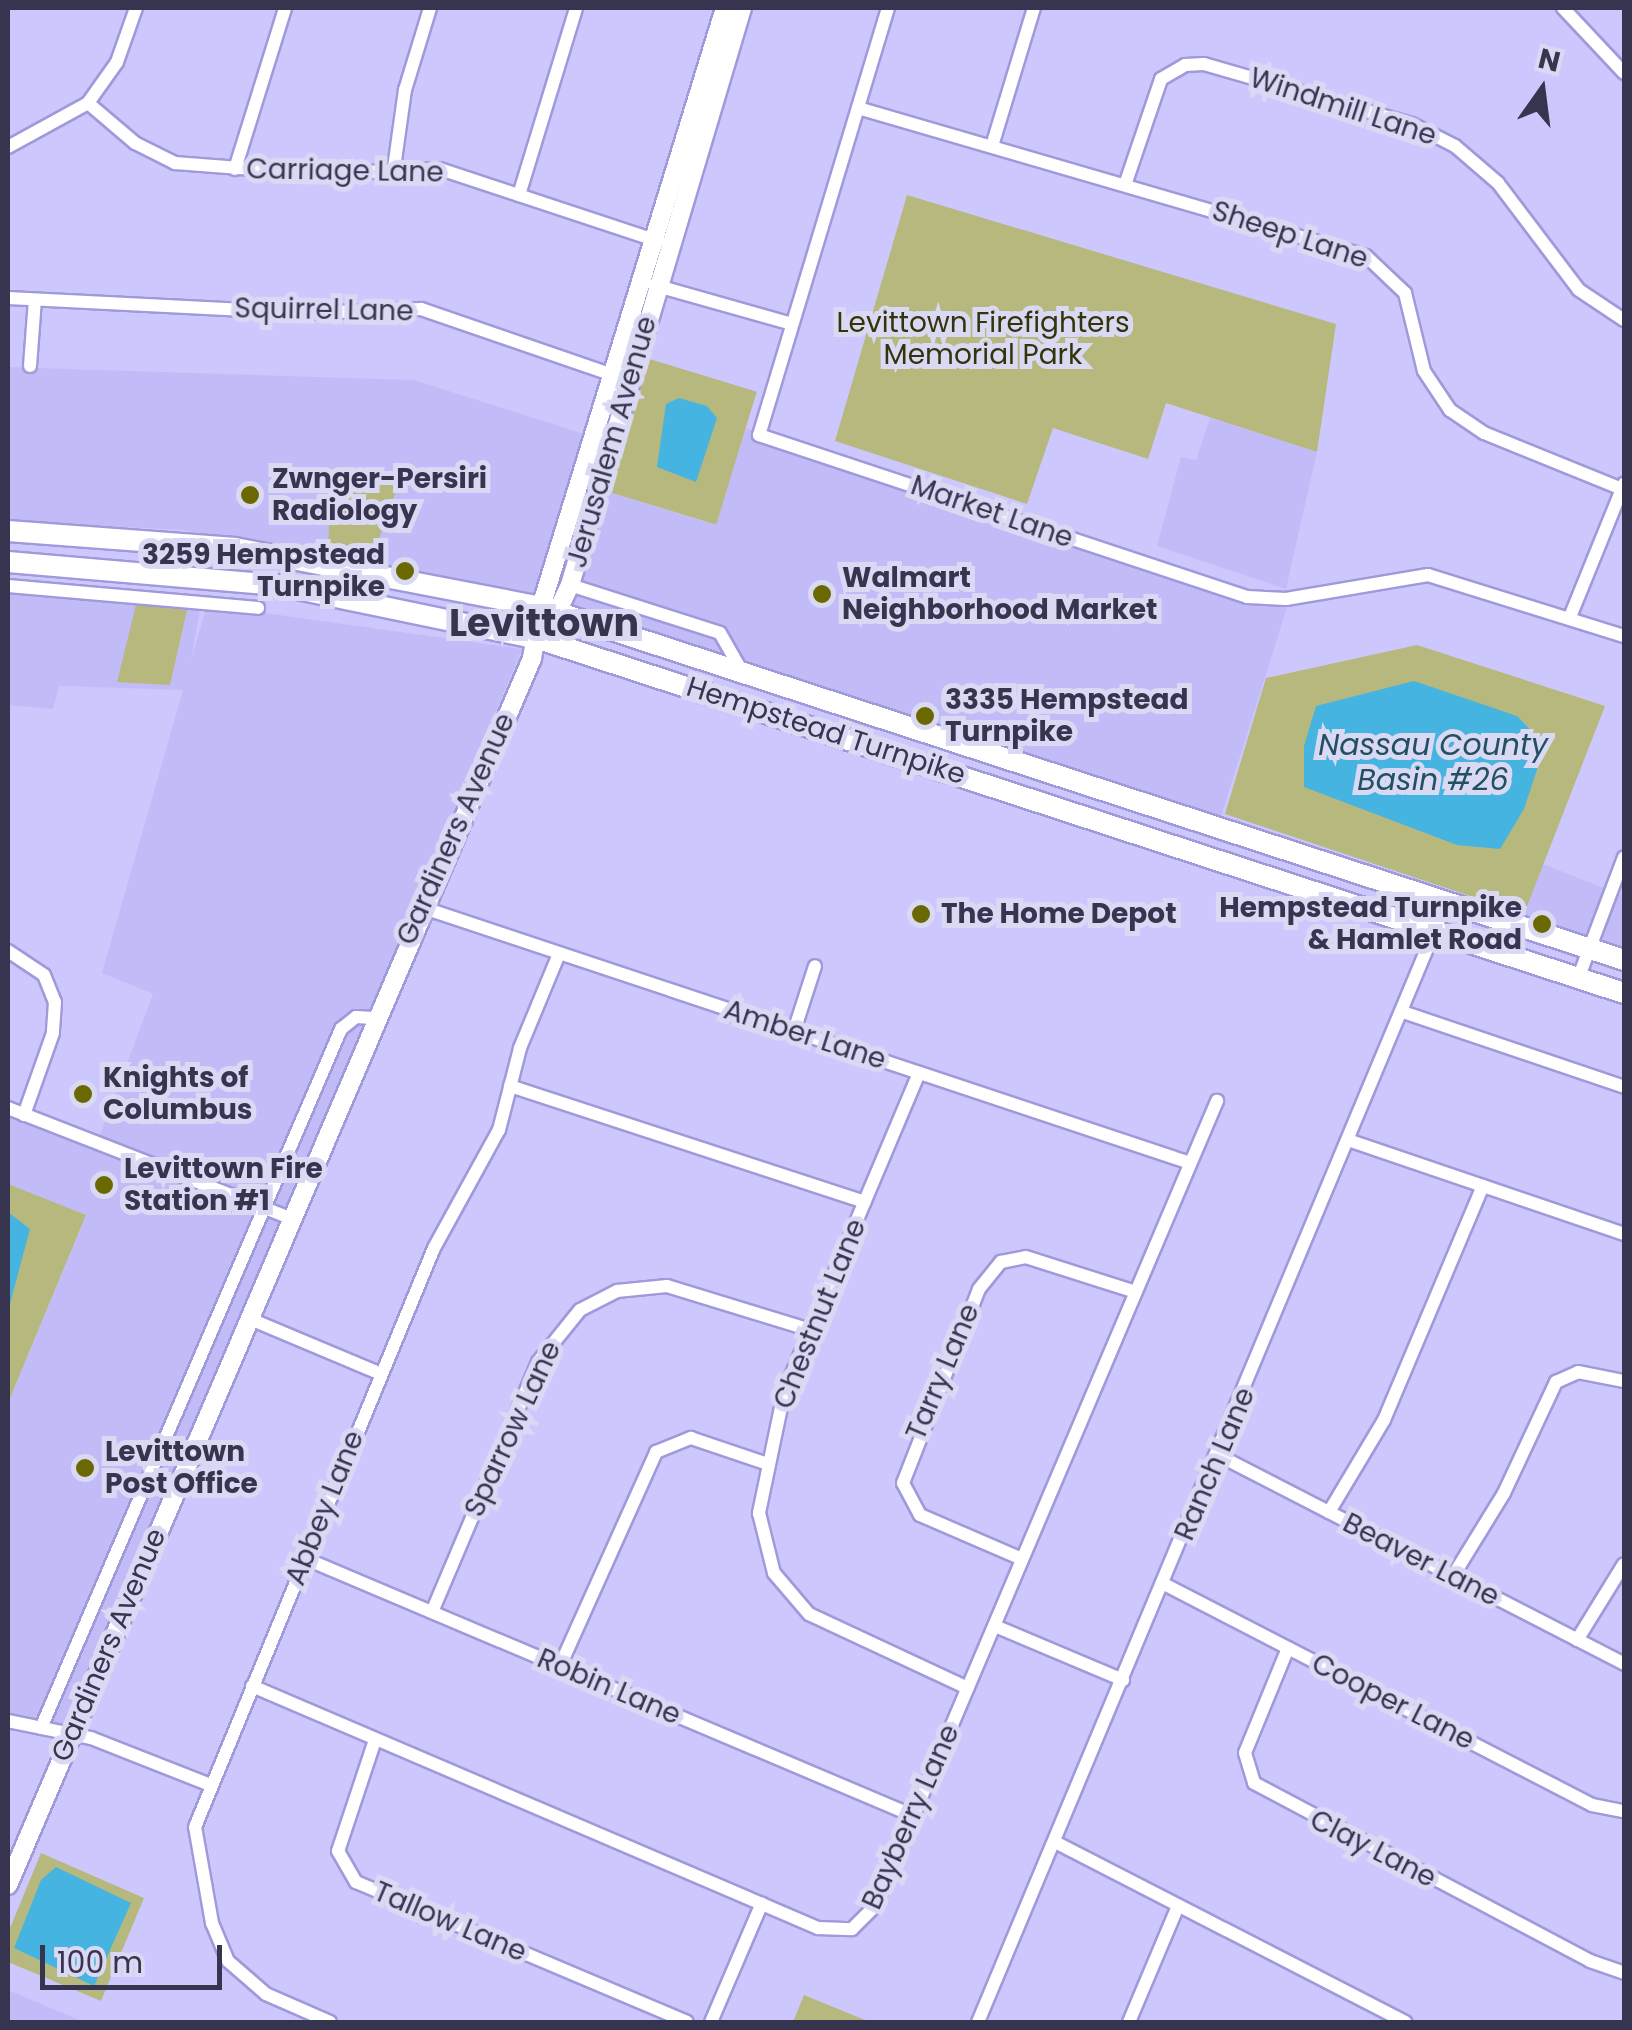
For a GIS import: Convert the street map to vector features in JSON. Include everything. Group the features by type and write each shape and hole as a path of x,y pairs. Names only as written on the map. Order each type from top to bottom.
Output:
{"main road":[{"name":"Jerusalem Avenue","path":"663,243 725,8"},
{"name":"Jerusalem Avenue","path":"539,640 663,243 742,8"},
{"name":"Jerusalem Avenue","path":"551,610 570,585 621,378"},
{"name":"Hempstead Turnpike","path":"8,531 236,548 551,610 740,668 1624,960"},
{"name":"Hempstead Turnpike","path":"8,562 227,578 332,594 539,640 1624,993"},
{"name":"Gardiners Avenue","path":"8,1885 374,1018 539,640"}],"street":[{"path":"8,147 88,103 117,62 136,8"},
{"path":"235,169 285,8"},
{"path":"394,168 405,90 430,8"},
{"path":"520,195 576,8"},
{"path":"650,284 792,324 888,8"},
{"path":"992,146 1034,8"},
{"path":"1563,8 1624,74"},
{"name":"Windmill Lane","path":"1125,185 1156,90 1171,70 1204,64 1241,74 1412,124 1455,146 1498,183 1579,290 1624,320"},
{"name":"Carriage Lane","path":"88,103 160,158 235,169 318,174 440,169 663,243"},
{"name":"Sheep Lane","path":"858,108 1378,262 1404,292 1424,371 1450,410 1484,433 1623,485"},
{"name":"Squirrel Lane","path":"8,298 304,313 420,309 621,378"},
{"path":"30,366 34,300"},
{"name":"Market Lane","path":"792,324 759,435 1248,597 1286,598 1428,576 1624,636"},
{"path":"1570,617 1623,485"},
{"path":"570,585 720,633 740,668"},
{"path":"8,586 258,608"},
{"path":"1578,979 1624,857"},
{"name":"Ranch Lane","path":"978,2022 1406,1012 1446,903"},
{"name":"Amber Lane","path":"421,908 1190,1163"},
{"path":"8,951 44,975 55,1002 54,1033 24,1115"},
{"name":"Abbey Lane","path":"330,2022 266,1994 219,1943 196,1858 195,1827 208,1784 434,1248 499,1130 510,1086 559,954"},
{"path":"794,1031 815,966"},
{"path":"1406,1012 1624,1086"},
{"name":"Gardiners Avenue","path":"41,1728 342,1028 356,1017 374,1018"},
{"name":"Chestnut Lane","path":"919,1073 784,1393 760,1495 762,1535 774,1572 794,1600 841,1634 968,1688"},
{"path":"510,1086 865,1202"},
{"name":"Bayberry Lane","path":"252,1686 818,1928 852,1929 875,1906 1217,1101"},
{"path":"8,1108 290,1218"},
{"path":"1351,1141 1624,1234"},
{"path":"1329,1512 1384,1420 1484,1186"},
{"name":"Tarry Lane","path":"1022,1560 920,1515 908,1501 906,1461 988,1272 1009,1259 1049,1262 1136,1292"},
{"name":"Sparrow Lane","path":"432,1612 538,1362 580,1310 617,1291 667,1286 810,1330"},
{"path":"248,1318 381,1374"},
{"path":"1452,1576 1504,1493 1556,1382 1578,1372 1624,1381"},
{"path":"560,1666 656,1452 691,1438 768,1464"},
{"name":"Beaver Lane","path":"1218,1456 1624,1664"},
{"name":"Robin Lane","path":"304,1558 914,1816"},
{"path":"1577,1640 1624,1564"},
{"name":"Cooper Lane","path":"1164,1584 1592,1805 1624,1811"},
{"path":"995,1626 1122,1680"},
{"name":"Clay Lane","path":"1288,1648 1246,1753 1254,1783 1572,1952 1624,1973"},
{"path":"8,1721 71,1734 208,1784"},
{"name":"Tallow Lane","path":"375,1740 338,1851 356,1882 687,2022"},
{"path":"1054,1842 1405,2022"},
{"path":"711,2022 762,1904"},
{"path":"1129,2022 1178,1906"}],"shaded area":[{"path":"8,367 414,380 584,434 534,594 183,530 8,521"},
{"path":"1210,418 1317,452 1286,589 1157,546 1181,457 1196,460"},
{"path":"746,428 1247,592 1291,595 1220,820 565,611 602,490 715,525"},
{"path":"8,593 201,604 191,660 207,605 522,649 69,1736 8,1723 8,1403 86,1216 8,1184 8,1105 98,1140 153,994 102,973 183,690 59,686 53,709 8,705"},
{"path":"1543,864 1624,896 1624,959 1520,923"},
{"path":"8,1990 84,2022 8,2022"}],"green space":[{"name":"Levittown Firefighters Memorial Park","path":"907,195 1336,324 1317,452 1166,403 1148,459 1053,428 1027,504 835,441"},
{"path":"643,357 757,392 716,525 602,490"},
{"path":"332,478 399,483 372,558 328,544"},
{"path":"136,605 187,610 170,685 117,682"},
{"path":"1417,645 1605,706 1524,914 1225,814 1266,678"},
{"path":"8,1184 86,1215 8,1403"},
{"path":"41,1853 144,1898 101,2001 8,1962 8,1933"},
{"path":"804,1995 870,2022 793,2022"}],"water":[{"path":"679,398 707,406 717,418 696,482 657,467 666,404"},
{"name":"Nassau County Basin #26","path":"1414,681 1517,716 1545,745 1524,809 1500,849 1457,845 1304,787 1304,746 1316,706"},
{"path":"8,1212 30,1229 8,1311"},
{"path":"56,1867 131,1903 94,1986 14,1948 41,1880"}],"place":[{"name":"Zwnger-Persiri Radiology","path":"250,495"},
{"name":"3259 Hempstead Turnpike","path":"405,571"},
{"name":"Walmart Neighborhood Market","path":"822,594"},
{"name":"3335 Hempstead Turnpike","path":"925,716"},
{"name":"The Home Depot","path":"921,914"},
{"name":"Hempstead Turnpike & Hamlet Road","path":"1542,924"},
{"name":"Knights of Columbus","path":"83,1094"},
{"name":"Levittown Fire Station #1","path":"104,1185"},
{"name":"Levittown Post Office","path":"85,1468"}],"district":[{"name":"Levittown","path":"544,623"}]}
